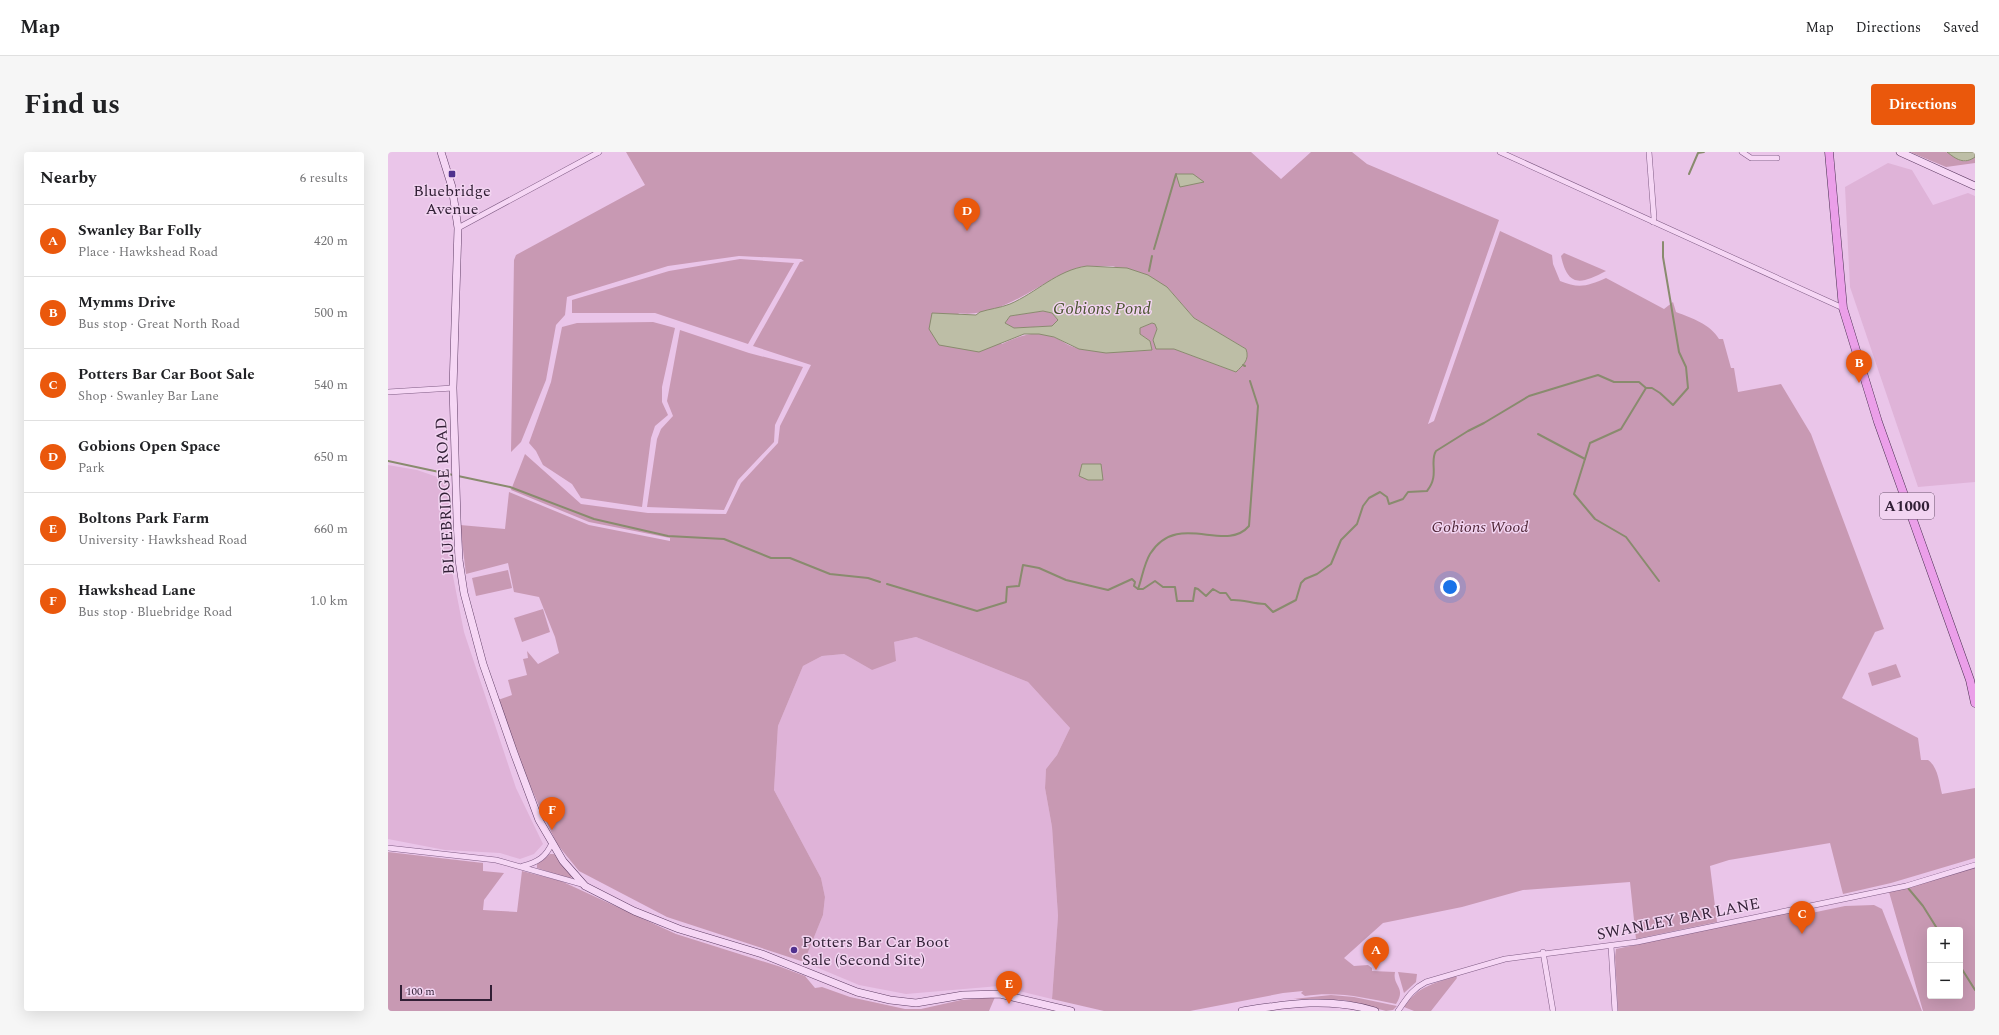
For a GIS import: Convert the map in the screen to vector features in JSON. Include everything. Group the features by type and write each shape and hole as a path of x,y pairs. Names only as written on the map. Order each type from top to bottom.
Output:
{"main road":[{"name":"A1000","path":"1829,152 1843,308 1878,422 1970,680 1975,703"}],"street":[{"name":"BLUEBRIDGE ROAD","path":"441,152 452,186 458,228 454,388 459,560 464,593 475,640 514,753 539,820 563,861 585,886 608,899 652,919 679,929 762,954 842,987 874,997 916,1003 976,994 1000,994 1071,1011"},
{"path":"458,228 598,152"},
{"path":"1500,152 1843,308"},
{"path":"1649,152 1654,213 1653,222"},
{"path":"1742,152 1751,158 1777,158"},
{"path":"1900,152 1975,186"},
{"path":"388,392 454,388"},
{"path":"522,866 545,856 552,843"},
{"path":"388,848 496,860 522,866 585,886"},
{"name":"SWANLEY BAR LANE","path":"1398,1011 1407,996 1416,987 1426,982 1505,958 1543,952 1611,946 1906,886 1975,865"},
{"path":"1611,946 1615,1011"},
{"path":"1543,952 1553,1011"},
{"path":"1242,1011 1290,1004 1320,1002 1343,1004 1375,1011"}],"shaded area":[{"path":"1888,163 1912,170 1933,205 1968,193 1975,196 1975,482 1918,487 1850,287 1845,187"},
{"path":"388,465 417,470 449,481 451,566 464,632 516,788 543,844 534,854 520,859 500,853 445,850 388,839"},
{"path":"916,637 1028,682 1070,728 1057,755 1046,769 1045,788 1052,827 1058,916 1052,999 999,986 906,994 859,985 804,962 823,915 825,897 821,878 774,790 778,726 803,666 822,656 844,654 872,670 894,642"}],"green space":[{"name":"Gobions Wood","path":"626,152 1251,152 1281,179 1311,152 1352,152 1367,164 1499,220 1428,424 1434,421 1500,231 1552,255 1553,264 1560,281 1583,286 1606,278 1664,309 1673,302 1676,312 1706,325 1719,339 1723,339 1731,368 1734,368 1738,392 1781,384 1811,434 1884,629 1875,632 1842,698 1918,738 1921,760 1928,760 1934,767 1938,775 1942,794 1975,788 1975,858 1891,883 1843,894 1830,843 1729,860 1710,866 1717,922 1636,939 1630,882 1523,890 1462,907 1383,923 1344,958 1354,966 1368,965 1372,968 1372,971 1395,972 1395,981 1400,990 1399,998 1396,1004 1340,995 1328,994 1305,996 1301,993 1303,991 1283,993 1190,1011 1104,1011 1052,999 1058,916 1052,827 1045,788 1046,769 1057,755 1070,728 1028,682 916,637 894,642 896,661 872,670 844,654 822,656 803,666 778,726 774,790 821,878 825,897 823,915 804,962 667,917 579,871 557,844 516,753 498,700 512,695 508,680 527,675 523,659 528,658 527,651 538,664 559,653 555,637 539,597 514,592 508,563 466,574 460,525 505,529 509,492 589,525 670,541 670,538 589,522 511,490 525,454 581,504 648,513 726,514 741,483 778,443 780,426 811,365 753,346 800,262 804,261 801,259 739,256 668,266 567,297 565,315 556,325 546,380 521,442 511,452 514,260 516,255 645,185","holes":["1087,266 1113,266 1167,287 1194,318 1246,349 1247,356 1243,365 1236,372 1174,349 1157,349 1153,340 1157,330 1155,324 1152,323 1140,328 1140,334 1150,341 1152,350 1116,352 1090,351 1075,348 1058,339 1043,334 1029,334 1002,344 958,313 972,314 998,308 1072,270"]},
{"path":"1910,152 1946,152 1962,161 1970,160 1975,157 1975,163 1946,167"},
{"path":"1564,253 1606,271 1589,279 1577,280 1572,278 1567,274 1564,266 1561,256"},
{"path":"740,259 794,263 748,344 655,313 572,313 572,300 669,271"},
{"path":"1043,311 1052,313 1058,320 1052,326 1014,328 1005,323 1010,316"},
{"path":"653,322 675,328 662,387 662,402 668,415 655,426 651,438 642,507 581,498 572,484 543,465 536,451 529,443 551,382 562,327 577,323"},
{"path":"680,330 749,353 803,367 775,425 774,442 738,480 724,510 647,507 657,439 661,429 673,416 667,401"},
{"path":"508,570 512,588 476,596 472,578"},
{"path":"543,609 550,632 522,642 514,618"},
{"path":"1896,664 1901,677 1872,686 1868,673"},
{"path":"388,852 483,863 483,871 504,873 484,900 483,910 517,912 522,871 561,881 676,934 805,976 815,988 822,987 850,997 905,1009 921,1009 961,1000 995,997 989,1011 388,1011"},
{"path":"550,854 554,854 572,877 570,879 537,868 537,864"},
{"path":"1975,867 1975,1011 1923,1011 1889,892"},
{"path":"1874,905 1882,909 1922,1011 1618,1011 1615,957 1616,949 1795,911 1797,916 1845,906"},
{"path":"1398,972 1417,974 1416,982 1404,993"},
{"path":"1456,976 1457,978 1431,1011 1414,1011 1404,1007 1415,994 1421,990"},
{"path":"1331,995 1354,997 1397,1006 1393,1010 1386,1011 1344,1000 1293,999"}],"water":[{"path":"1947,152 1975,152 1975,157 1964,161 1957,159"},
{"path":"1176,174 1193,174 1204,182 1180,187"},
{"name":"Gobions Pond","path":"1087,266 1127,268 1148,275 1167,287 1194,318 1246,349 1247,356 1245,362 1236,372 1174,349 1156,349 1153,340 1157,329 1155,324 1152,323 1140,328 1140,334 1150,341 1152,350 1106,353 1079,349 1054,337 1039,334 1024,334 979,352 939,345 929,329 932,313 976,315 980,312 1002,307 1029,294 1056,277 1076,268","holes":["1043,311 1052,313 1058,320 1052,326 1014,328 1005,323 1010,316"]},
{"path":"1082,464 1101,464 1103,480 1088,480 1079,476"}],"waterway":[{"path":"1689,174 1698,153 1704,152"},
{"path":"1154,249 1176,174"},
{"path":"887,584 977,611 1006,602 1007,587 1019,586 1023,565 1039,568 1066,580 1108,590 1132,579 1135,582 1134,586 1138,589 1143,589 1155,581 1163,587 1175,587 1177,601 1193,601 1195,588 1206,596 1213,589 1220,593 1226,593 1231,600 1265,604 1273,612 1296,600 1301,583 1305,579 1317,574 1331,564 1341,540 1357,524 1363,506 1369,498 1380,492 1387,497 1389,504 1403,499 1408,492 1427,491 1433,480 1433,460 1436,451 1529,396 1598,375 1614,382 1639,382 1646,388 1652,388 1660,393 1673,405 1688,388 1686,367 1679,352 1663,257 1663,242"},
{"path":"1149,271 1152,256"},
{"path":"1138,589 1148,558 1161,541 1174,535 1187,533 1227,536 1239,533 1249,526 1258,406 1250,381"},
{"path":"1646,388 1621,429 1590,443 1574,494 1595,519 1626,537 1659,581"},
{"path":"1538,434 1585,459"},
{"path":"388,461 453,475"},
{"path":"458,476 510,487 594,519 668,536 724,539 771,558 790,558 830,574 868,578 880,582"},
{"path":"1908,888 1923,906 1936,927"},
{"path":"1963,971 1975,990"}],"place":[{"name":"Bluebridge Avenue","path":"452,174"},
{"name":"Gobions Open Space","path":"967,231"},
{"name":"Mymms Drive","path":"1859,383"},
{"name":"Hawkshead Lane","path":"552,830"},
{"name":"Potters Bar Car Boot Sale","path":"1802,934"},
{"name":"Potters Bar Car Boot Sale (Second Site)","path":"794,950"},
{"name":"Swanley Bar Folly","path":"1376,970"},
{"name":"Boltons Park Farm","path":"1009,1004"}]}
